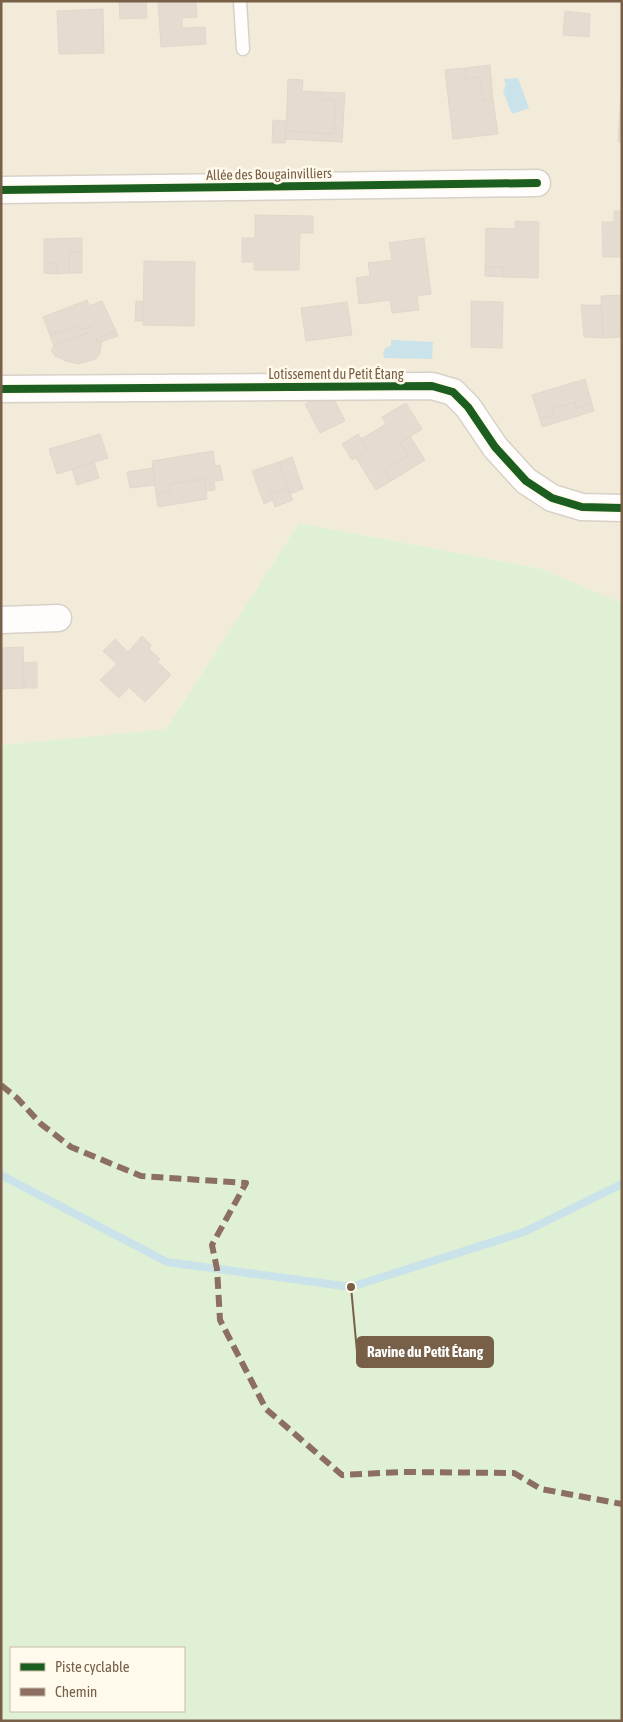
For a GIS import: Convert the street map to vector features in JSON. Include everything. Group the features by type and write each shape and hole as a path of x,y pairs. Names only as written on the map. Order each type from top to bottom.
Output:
{"street":[{"name":"Allée des Bougainvilliers","path":"1,190 537,183"},
{"name":"Lotissement du Petit Étang","path":"1,389 432,386 453,392 468,407 495,447 526,481 552,498 582,507 622,508"},
{"path":"1,620 58,618"}],"lane":[{"path":"240,1 244,49"}],"shaded area":[{"path":"1,1 622,1 622,603 542,569 299,523 166,729 1,745"}],"green space":[{"path":"299,523 542,569 622,603 622,1721 1,1721 1,745 166,729"}],"water":[{"path":"518,78 529,108 512,114 503,91 506,85 504,79"},
{"path":"391,340 433,342 432,359 384,358 385,348 391,346"}],"building":[{"path":"119,1 146,1 147,18 120,19"},
{"path":"158,1 196,1 197,17 182,18 182,28 205,27 206,44 161,47"},
{"path":"103,9 104,53 59,54 57,11"},
{"path":"565,11 590,14 589,37 563,35"},
{"path":"490,65 493,100 483,101 480,77 466,79 465,68"},
{"path":"465,68 466,79 480,77 483,101 493,100 498,134 453,139 445,70"},
{"path":"288,79 303,80 302,91 321,92 321,100 335,100 334,134 286,131"},
{"path":"622,82 622,109 620,109"},
{"path":"321,92 345,93 342,142 285,139 286,131 334,134 335,100 321,100"},
{"path":"620,109 622,109 622,124 619,124"},
{"path":"273,120 286,121 285,143 272,143"},
{"path":"619,124 622,124 622,143 618,142"},
{"path":"614,211 622,211 622,257 603,257 602,222 614,222"},
{"path":"255,215 313,216 313,233 300,233 299,270 254,270 254,262 242,262 242,238 255,238"},
{"path":"515,221 539,222 538,278 503,277 503,267 485,267 486,228 515,229"},
{"path":"82,238 82,252 69,252 69,273 57,274 57,263 44,263 44,239"},
{"path":"424,238 431,294 417,296 419,310 392,313 390,300 359,304 356,278 370,276 368,263 392,260 389,243"},
{"path":"69,252 82,252 82,273 69,273"},
{"path":"144,261 195,262 194,326 143,325"},
{"path":"44,263 57,263 57,274 44,273"},
{"path":"485,267 503,267 503,277 485,276"},
{"path":"622,295 622,327 620,327 620,337 603,338 601,296"},
{"path":"87,300 89,306 102,301 116,331 97,339 91,326 81,330 79,325 50,335 43,317"},
{"path":"136,301 143,301 143,321 135,321"},
{"path":"471,301 503,302 502,348 471,347"},
{"path":"347,302 352,335 306,341 301,308"},
{"path":"581,305 601,305 603,338 584,337"},
{"path":"79,325 81,330 91,326 92,331 54,346 50,335"},
{"path":"92,331 98,343 102,341 100,353 96,359 78,364 55,356 51,350 54,346"},
{"path":"116,331 118,336 98,343 97,339"},
{"path":"585,379 592,404 576,408 575,402 552,409 554,415 540,419 532,395"},
{"path":"330,391 345,421 320,433 305,404"},
{"path":"575,402 576,408 592,404 594,411 542,427 540,419 554,415 552,409"},
{"path":"406,403 422,429 400,443 408,456 384,470 391,481 376,490 356,458 368,450 361,439 386,424 382,417"},
{"path":"100,434 108,458 57,474 49,449"},
{"path":"358,434 368,450 352,460 342,444"},
{"path":"410,436 425,460 391,481 384,470 408,456 400,443"},
{"path":"213,451 215,466 220,465 223,480 214,481 215,490 206,491 204,479 169,484 171,491 156,494 152,461"},
{"path":"292,457 303,489 290,494 279,462"},
{"path":"94,462 99,478 77,485 72,469"},
{"path":"279,462 288,488 271,493 273,500 264,504 252,471"},
{"path":"153,468 155,485 130,488 127,472"},
{"path":"204,479 207,499 158,507 156,494 171,491 169,484"},
{"path":"288,488 293,500 275,507 271,493"},
{"path":"142,636 151,645 149,649 160,659 157,662 163,667 142,688 135,681 119,698 100,680 117,664 103,651 115,639 128,652"},
{"path":"23,647 24,688 1,689 1,648"},
{"path":"37,662 37,688 24,688 23,663"},
{"path":"163,667 171,675 145,702 130,688 135,681 142,688"}],"waterway":[{"path":"1,1175 167,1262 351,1287 524,1232 622,1184"}],"marked path":[{"path":"1,1085 17,1098 41,1124 71,1147 141,1176 246,1183 212,1245 217,1269 220,1320 266,1409 342,1475 402,1472 514,1473 541,1489 622,1504"}],"cycle path":[{"path":"1,190 537,183"},
{"path":"1,389 432,386 453,392 468,407 495,447 526,481 552,498 582,507 622,508"}],"place":[{"name":"Ravine du Petit Étang","path":"351,1287"}]}
